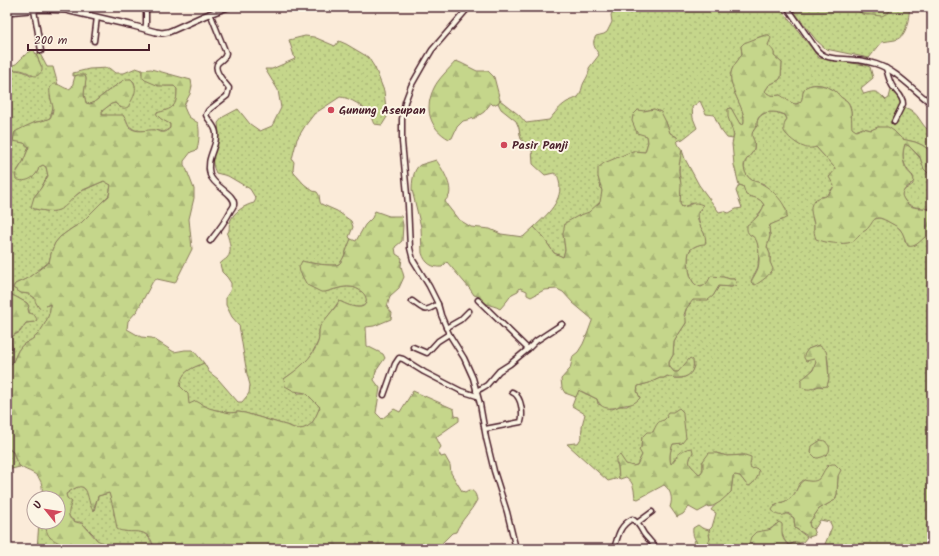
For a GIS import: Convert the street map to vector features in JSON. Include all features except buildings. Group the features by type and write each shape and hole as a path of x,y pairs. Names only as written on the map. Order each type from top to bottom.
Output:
{"main road":[{"path":"7,12 66,8 159,33 168,32 210,13 228,7"}],"street":[{"path":"145,29 146,7"},
{"path":"469,7 436,45 411,86 405,102 402,119 402,142 408,205 410,248 414,260 438,304 446,328 464,358 473,378 494,471 507,512 516,549"},
{"path":"787,7 820,54 833,58 875,63 896,74 932,104"},
{"path":"34,10 41,51"},
{"path":"210,13 226,53 224,59 216,66 218,75 229,88 227,96 208,110 206,115 214,126 216,132 216,140 209,161 209,170 213,182 231,195 234,205 223,225 210,240"},
{"path":"94,41 97,17"},
{"path":"886,68 888,77 894,89 903,100 903,104 894,122"},
{"path":"478,300 528,349"},
{"path":"412,301 426,310 438,304"},
{"path":"446,328 460,320 470,311"},
{"path":"477,393 491,381 499,371 510,364 536,341 562,324"},
{"path":"413,347 427,354 438,341 449,334"},
{"path":"384,395 395,364 399,358 461,391 477,393"},
{"path":"485,429 521,422 519,399 516,394 512,392"},
{"path":"637,523 652,512"},
{"path":"614,549 623,526 632,519 637,523 657,549"}],"green space":[{"path":"615,7 780,7 819,58 870,67 873,78 861,88 864,94 876,92 886,100 889,98 891,90 894,90 903,107 915,113 926,128 932,132 932,152 922,145 902,139 894,131 879,127 871,130 863,128 856,131 851,128 849,104 830,88 818,85 807,87 803,92 802,101 796,104 780,95 768,94 765,91 769,85 779,80 781,77 782,63 774,56 774,53 768,45 769,35 762,36 741,46 742,54 734,65 731,73 732,86 744,120 743,126 737,120 731,108 728,109 733,139 727,138 720,129 714,115 706,114 700,101 692,107 693,118 697,128 683,139 677,141 677,137 670,133 666,122 654,109 644,111 648,142 645,152 633,151 621,157 598,177 602,191 601,202 589,213 578,216 563,234 565,250 563,257 554,253 534,227 549,212 557,201 560,188 558,177 554,173 545,175 533,164 532,149 521,139 516,121 501,109 498,103 500,100 519,115 526,123 549,120 564,104 578,97 589,68 599,55 594,46 596,36 607,32 612,22 611,15"},
{"path":"796,7 852,7 867,15 889,12 892,7 910,7 907,26 903,35 895,40 882,42 869,58 826,49 816,40 793,10"},
{"path":"852,7 892,7 889,12 882,16 863,14"},
{"path":"765,35 769,35 771,38 768,45 773,51 774,56 782,63 781,77 779,80 769,85 765,91 768,94 780,95 796,104 801,101 803,91 806,87 813,85 825,86 835,91 847,101 851,111 852,128 856,131 863,128 871,130 878,127 888,127 902,139 922,145 932,152 932,180 924,169 920,157 905,144 903,161 914,181 904,190 902,194 905,201 911,206 925,208 931,211 932,242 925,237 915,245 908,246 900,229 879,218 876,218 866,230 852,242 834,243 816,239 811,207 815,200 826,196 832,190 834,186 829,177 835,168 816,147 806,148 787,135 784,131 784,125 787,119 785,115 776,112 766,113 759,117 757,126 752,133 755,144 752,153 745,161 744,168 750,179 766,186 775,193 785,207 787,217 770,225 769,228 770,236 767,247 770,254 770,262 773,269 772,271 766,278 755,285 751,282 758,268 759,253 757,242 748,233 747,225 753,221 764,205 758,199 746,195 743,186 739,185 734,165 732,144 734,135 728,117 728,109 731,108 740,124 743,125 743,114 732,87 731,73 742,54 741,46 744,43"},
{"path":"305,36 314,37 335,46 339,41 368,57 375,68 384,91 387,117 382,125 374,124 368,112 361,106 344,97 340,97 314,114 297,139 292,159 294,162 294,173 304,184 313,191 317,192 321,204 337,211 351,221 353,227 349,237 351,239 339,264 327,265 302,261 325,292 338,288 353,287 365,294 367,300 365,305 361,307 350,306 339,301 319,330 319,340 310,357 304,365 284,379 298,393 306,393 320,407 315,419 307,428 298,429 245,413 230,413 188,404 182,393 180,381 182,377 192,368 204,363 209,372 218,379 238,402 242,402 249,393 250,385 239,325 232,317 226,305 226,297 230,291 231,283 222,272 220,264 230,253 227,234 232,218 247,205 254,203 256,199 250,189 228,176 216,173 213,164 213,154 218,143 218,123 223,117 238,109 250,124 260,131 272,126 281,108 278,90 265,69 272,69 295,59 289,40"},
{"path":"34,50 42,68 40,74 33,76 22,70 7,70 7,65 9,66 16,64 27,53"},
{"path":"39,52 47,67 53,67 58,85 55,84 50,96 53,107 50,118 44,121 36,122 15,132 13,140 24,143 29,147 23,162 17,171 23,181 35,175 39,167 43,165 46,167 48,175 34,197 34,209 53,212 82,191 104,181 111,185 109,195 81,223 60,237 55,243 49,262 28,278 15,284 13,288 21,293 29,294 46,306 50,304 50,312 41,331 21,346 11,364 7,368 7,355 12,347 11,339 20,332 26,323 34,322 27,303 7,292 7,70 20,71 32,76 42,68 36,54"},
{"path":"456,61 477,71 488,71 494,77 500,100 498,103 493,105 491,103 484,112 475,118 463,121 457,127 452,138 449,139 437,129 433,123 430,117 429,103 436,85"},
{"path":"109,68 115,73 124,73 136,68 142,70 142,74 156,84 163,86 174,86 177,89 175,103 171,108 157,113 160,118 170,124 170,128 164,132 154,130 135,130 129,126 126,119 102,115 102,111 111,104 115,103 121,108 135,86 131,79 124,80 93,103 86,103 84,94 86,79 78,75 73,76 73,73 89,69"},
{"path":"151,69 191,80 192,86 190,94 184,107 189,117 198,123 199,140 197,150 191,152 184,161 184,165 194,189 194,198 189,219 192,249 175,283 157,279 153,281 137,311 128,321 127,329 141,337 152,338 174,352 193,350 204,363 185,373 181,381 180,386 188,394 189,404 196,401 216,410 230,413 245,413 298,429 303,429 310,425 320,407 306,393 294,391 285,386 284,379 299,368 316,348 319,340 320,326 339,301 350,306 361,307 364,306 366,298 364,294 353,287 344,287 321,292 307,285 299,267 302,261 327,265 339,264 351,239 356,241 365,225 372,218 375,211 389,216 401,216 403,225 402,241 395,247 396,254 402,258 401,266 404,277 399,288 390,296 387,307 392,313 391,319 374,326 366,327 367,346 383,354 385,358 376,371 374,380 380,388 376,413 382,419 394,409 400,412 413,391 454,409 455,416 459,417 459,421 436,437 441,447 438,451 441,457 445,456 450,465 451,473 462,491 465,492 472,490 476,495 477,500 456,532 452,533 439,546 438,549 155,549 150,538 143,533 127,532 117,529 109,493 98,496 93,511 86,490 83,488 80,487 74,489 66,494 66,490 42,490 41,482 37,476 19,465 13,452 7,447 7,368 11,364 21,346 41,331 48,317 50,308 50,304 43,309 39,308 35,298 29,294 21,293 13,288 15,284 28,278 49,262 55,243 60,237 81,223 109,196 111,185 104,181 83,190 63,208 58,210 46,211 31,207 34,197 48,176 46,167 43,165 39,167 36,174 30,179 24,181 16,179 15,175 23,162 29,147 24,143 13,141 15,132 50,118 53,109 50,95 51,86 56,84 69,89 72,87 75,76 85,75 86,79 84,94 86,103 90,104 124,80 131,79 134,82 135,93 128,107 123,108 115,103 111,104 102,111 102,115 123,115 129,127 135,130 155,130 165,132 170,128 170,124 160,118 156,113 173,106 176,100 177,89 174,86 159,86 145,80 142,77 142,70"},
{"path":"654,109 661,112 670,133 677,137 678,144 682,150 679,170 681,185 680,204 682,207 694,203 703,205 698,212 698,222 705,236 705,244 695,246 690,250 688,257 688,266 693,282 701,287 706,284 711,276 734,279 736,282 735,286 731,287 719,286 713,296 708,300 693,300 686,309 684,315 686,323 674,342 673,355 669,362 669,366 674,372 678,372 690,358 693,360 693,368 690,374 681,378 667,376 638,386 637,391 640,398 637,401 614,408 607,408 601,405 597,399 579,390 576,397 565,393 562,388 561,379 570,369 573,356 578,352 583,344 592,321 592,319 573,303 563,292 557,289 544,290 531,297 527,295 527,291 520,288 512,294 500,309 485,303 474,295 447,262 442,267 435,267 425,260 422,253 421,227 412,190 414,173 420,165 436,160 444,172 450,187 449,196 445,201 458,219 471,227 490,229 501,234 523,237 534,227 554,253 563,257 565,250 563,234 565,223 589,212 600,202 602,191 598,177 598,168 604,163 633,151 645,152 648,142 647,136 637,133 632,121 633,115 638,110 644,111"},
{"path":"775,112 785,115 812,148 816,147 835,168 834,186 827,196 820,197 812,217 814,231 827,239 836,242 851,242 866,229 873,220 878,218 898,227 903,233 905,241 915,245 925,237 932,242 932,549 823,549 832,527 830,522 820,520 813,529 810,527 809,523 819,509 835,500 837,494 838,476 828,465 817,481 812,482 804,480 800,483 792,497 774,506 794,518 795,528 807,537 803,542 796,542 789,545 785,541 782,532 776,524 756,538 747,549 692,549 691,548 695,540 700,546 707,544 710,539 709,530 712,527 716,513 711,510 731,492 733,476 740,476 747,485 751,470 749,464 751,460 745,455 727,456 716,453 703,461 703,470 699,474 689,462 693,452 680,452 671,465 670,454 673,444 682,443 667,417 653,432 642,437 642,455 637,465 633,466 616,462 618,466 619,478 608,481 567,444 578,443 582,436 582,424 585,414 572,406 578,390 597,399 598,404 612,409 620,406 627,406 640,398 637,391 638,386 667,376 681,378 688,375 694,367 694,363 678,372 674,372 669,366 669,362 673,355 674,342 686,323 685,313 688,305 693,300 700,300 713,296 719,286 735,286 736,282 734,279 723,277 701,287 693,282 690,275 688,257 690,250 693,247 705,243 704,233 700,227 698,215 699,211 702,209 692,203 682,207 680,204 679,168 682,150 685,159 699,185 719,212 723,211 729,213 736,209 742,208 736,191 739,185 743,186 749,196 758,199 763,203 763,208 755,219 749,234 757,241 759,252 758,267 751,281 765,277 771,272 770,254 767,247 770,236 769,228 773,223 764,184 749,178 744,168 745,162 752,153 755,145 752,133 757,126 758,119 765,113","holes":["819,345 825,351 827,356 829,376 828,383 823,387 819,386 812,389 811,372 816,362 808,349"]},
{"path":"905,144 909,146 920,158 924,169 932,180 932,211 926,208 912,206 902,197 904,191 913,184 913,176 907,169 903,157"},
{"path":"7,292 27,303 29,306 29,313 34,315 37,320 26,323 20,331 13,336 11,339 12,347 7,355"},
{"path":"819,345 826,351 827,355 829,379 827,386 819,386 809,389 801,387 801,380 813,370 816,362 814,359 806,361 804,355 808,349"},
{"path":"679,408 683,412 686,438 682,443 673,444 670,454 671,464 682,451 692,448 693,452 689,462 699,474 703,470 703,461 709,453 727,456 745,455 751,457 751,469 756,468 759,471 756,480 749,486 740,476 733,476 731,492 720,502 698,512 689,507 683,514 677,517 670,507 671,495 664,485 638,499 635,498 631,481 626,477 619,478 616,458 620,455 626,464 633,466 637,465 642,455 639,450 641,448 642,437 647,432 653,432 658,423 667,417 666,415 668,412 673,412"},
{"path":"821,440 825,441 829,445 830,449 824,456 816,458 811,453 812,446"},
{"path":"7,447 13,452 20,467 7,470"},
{"path":"832,464 835,464 841,470 838,476 837,494 835,500 819,509 809,523 815,535 809,537 795,528 794,518 788,513 779,515 775,514 772,510 776,505 789,500 804,480 816,481 825,469"},
{"path":"80,486 86,490 94,511 98,496 109,493 114,507 114,515 124,531 144,533 147,535 155,549 94,549 99,547 93,534 83,524 70,518 68,513 69,509 66,494"},
{"path":"66,494 67,498 72,502 69,511 70,519 83,524 97,540 103,543 103,546 94,549 67,549 48,534 46,530 66,530"},
{"path":"779,522 782,524 782,536 786,543 789,545 796,542 799,543 799,549 747,549 751,537 756,532 771,529"},
{"path":"698,525 709,530 710,539 707,544 700,546 693,536 693,528"},
{"path":"38,530 50,530 67,549 37,549"}],"place":[{"name":"Gunung Aseupan","path":"331,110"},
{"name":"Pasir Panji","path":"504,145"}]}
